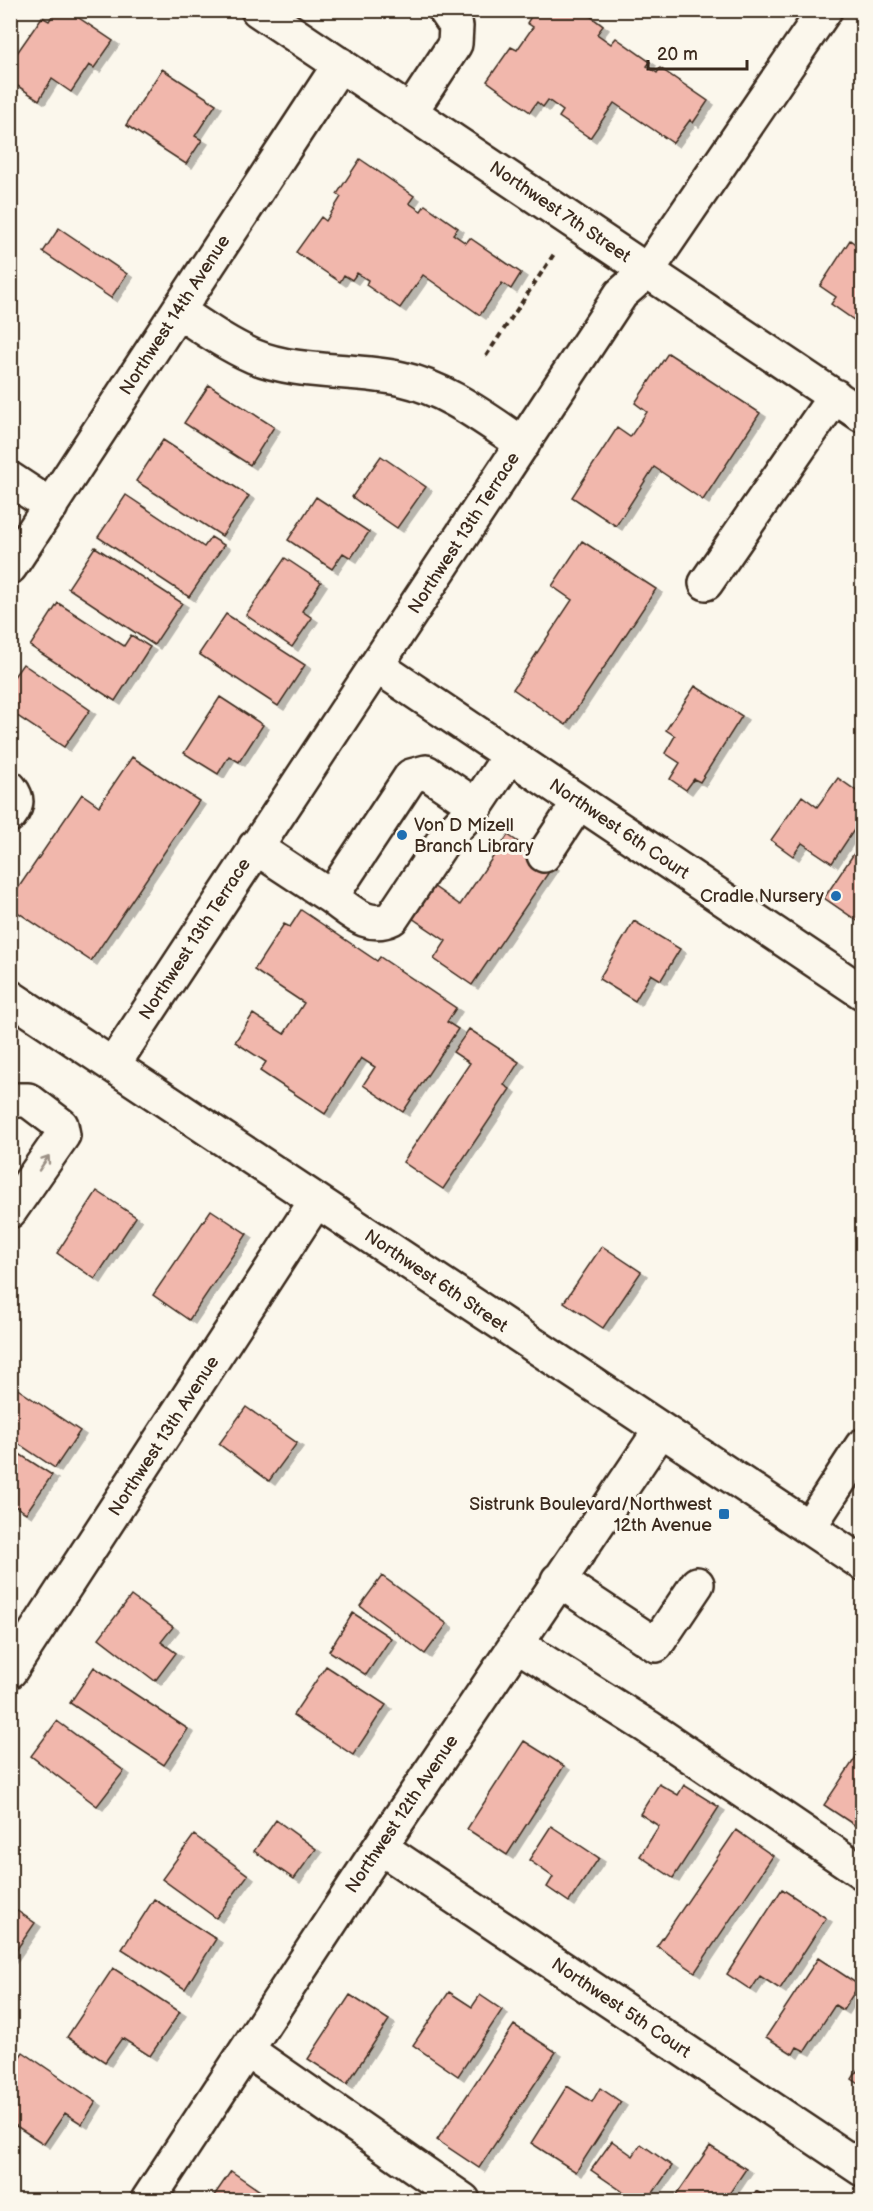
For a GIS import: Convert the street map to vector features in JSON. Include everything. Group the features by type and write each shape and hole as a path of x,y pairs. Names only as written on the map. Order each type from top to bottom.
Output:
{"street":[{"path":"411,111 455,44 456,26 445,10"},
{"name":"Northwest 13th Terrace","path":"113,1065 624,289 647,271 825,10"},
{"name":"Northwest 7th Street","path":"261,12 862,415"},
{"name":"Northwest 14th Avenue","path":"10,567 340,64"},
{"path":"178,311 224,341 254,356 289,365 402,379 440,392 523,444"},
{"path":"706,583 835,396"},
{"path":"10,479 51,506"},
{"name":"Northwest 6th Court","path":"377,666 862,993"},
{"path":"255,847 368,922 380,924 392,918 444,840 476,806 510,755"},
{"path":"331,897 411,776 426,772 476,806"},
{"path":"10,788 17,797 16,807 10,815"},
{"path":"544,855 579,802"},
{"name":"Northwest 6th Street","path":"10,997 660,1431 862,1563"},
{"path":"10,1100 28,1100 61,1125 63,1135 10,1211"},
{"name":"Northwest 13th Avenue","path":"10,1671 316,1201"},
{"name":"Northwest 12th Avenue","path":"148,2200 380,1847 660,1431"},
{"path":"809,1527 862,1446"},
{"path":"558,1580 656,1645 697,1584"},
{"path":"516,1644 648,1727 862,1872"},
{"name":"Northwest 5th Court","path":"380,1847 862,2169"},
{"path":"247,2050 463,2200"}],"path":[{"path":"486,356 555,254"}],"building":[{"path":"56,10 67,10 113,41 94,68 89,65 71,92 52,79 39,100 10,81 10,63 42,17 49,21"},
{"path":"535,10 582,10 603,26 597,34 611,44 616,38 650,62 647,66 657,73 660,68 708,101 693,123 690,120 673,143 614,103 590,138 559,117 563,111 548,100 543,107 537,102 530,112 487,81 511,47 517,50 533,27 527,23"},
{"path":"162,69 216,104 195,136 202,140 186,164 126,125"},
{"path":"360,159 414,196 409,203 421,211 425,205 458,228 453,234 466,243 470,238 521,273 511,289 502,283 480,315 423,275 400,308 366,285 368,280 357,273 352,280 344,275 340,282 296,252 321,217 326,221 341,197 337,194"},
{"path":"59,228 127,274 111,298 43,252"},
{"path":"850,240 862,249 862,311 854,320 831,304 836,297 820,286"},
{"path":"668,353 760,413 703,500 654,467 616,526 572,497 617,428 630,437 647,412 635,403"},
{"path":"209,385 274,427 250,465 184,423"},
{"path":"163,440 249,496 222,536 136,481"},
{"path":"381,456 426,487 397,528 352,497"},
{"path":"126,495 204,547 211,537 224,545 189,597 98,537"},
{"path":"316,497 369,532 351,558 343,553 332,569 288,540"},
{"path":"582,541 656,589 566,725 513,689 572,600 552,586"},
{"path":"95,547 182,603 154,645 68,588"},
{"path":"285,558 321,582 302,611 312,618 292,647 246,615"},
{"path":"58,603 124,646 131,635 150,647 115,701 30,646"},
{"path":"226,614 305,665 278,706 199,654"},
{"path":"23,664 90,710 64,747 10,711 10,682"},
{"path":"695,686 742,716 700,782 694,779 686,790 670,779 680,763 665,753 675,736 666,730"},
{"path":"220,697 263,725 239,762 229,756 218,774 184,753"},
{"path":"132,757 199,801 91,961 10,907 10,900 82,794 99,806"},
{"path":"838,778 862,795 862,818 832,863 802,843 793,856 771,840 802,796 817,807"},
{"path":"508,835 553,866 472,985 434,959 446,941 412,918 433,886 460,905"},
{"path":"859,846 862,848 862,924 824,898"},
{"path":"301,910 377,961 380,957 456,1008 447,1022 458,1029 403,1112 363,1085 375,1067 361,1058 325,1114 260,1071 266,1062 235,1042 253,1014 284,1034 304,1003 254,970 284,924 290,927"},
{"path":"634,921 680,949 661,980 651,974 635,1001 599,979"},
{"path":"469,1029 519,1062 504,1085 510,1089 443,1189 403,1162 470,1063 453,1052"},
{"path":"97,1191 136,1217 95,1279 57,1253"},
{"path":"211,1210 247,1234 189,1320 153,1295"},
{"path":"602,1246 641,1272 603,1328 564,1302"},
{"path":"13,1386 80,1431 55,1468 10,1438 10,1390"},
{"path":"246,1407 297,1443 269,1481 219,1444"},
{"path":"10,1448 52,1475 26,1513 10,1503"},
{"path":"382,1576 447,1624 425,1654 360,1606"},
{"path":"131,1596 173,1627 161,1642 176,1653 155,1681 99,1638"},
{"path":"353,1613 391,1638 366,1675 329,1651"},
{"path":"326,1666 386,1705 353,1755 293,1715"},
{"path":"94,1667 188,1729 164,1765 70,1703"},
{"path":"57,1721 124,1771 97,1806 31,1756"},
{"path":"524,1741 564,1766 507,1855 467,1829"},
{"path":"862,1748 862,1830 824,1805"},
{"path":"659,1784 678,1795 684,1785 719,1807 673,1878 640,1856 659,1826 640,1814"},
{"path":"276,1820 316,1849 294,1879 254,1851"},
{"path":"551,1826 599,1858 569,1902 547,1887 553,1877 529,1860"},
{"path":"736,1830 773,1856 695,1972 657,1946"},
{"path":"194,1835 248,1875 216,1918 162,1879"},
{"path":"782,1889 826,1918 780,1989 760,1976 751,1990 727,1974"},
{"path":"154,1899 216,1939 185,1989 122,1949"},
{"path":"10,1906 35,1923 10,1959"},
{"path":"818,1958 859,1985 843,2010 835,2005 805,2051 797,2047 793,2054 766,2037"},
{"path":"113,1968 180,2012 150,2056 122,2038 105,2062 67,2037"},
{"path":"449,1992 472,2007 480,1995 502,2010 458,2076 413,2045"},
{"path":"350,1995 389,2020 347,2084 308,2059"},
{"path":"514,2025 556,2052 479,2168 437,2140"},
{"path":"23,2052 96,2102 82,2124 65,2113 44,2144 10,2122 10,2071"},
{"path":"862,2063 862,2086 852,2079"},
{"path":"567,2086 592,2102 600,2088 621,2102 576,2172 531,2143"},
{"path":"612,2141 633,2156 641,2144 672,2166 648,2200 635,2200 591,2170"},
{"path":"710,2146 746,2169 725,2200 673,2200"},
{"path":"231,2171 273,2200 211,2200"},
{"path":"756,2191 771,2200 750,2200"},
{"path":"398,2194 408,2200 394,2200"}],"place":[{"name":"Von D Mizell Branch Library","path":"402,835"},
{"name":"Cradle Nursery","path":"836,896"},
{"name":"Sistrunk Boulevard/Northwest 12th Avenue","path":"724,1514"}]}
